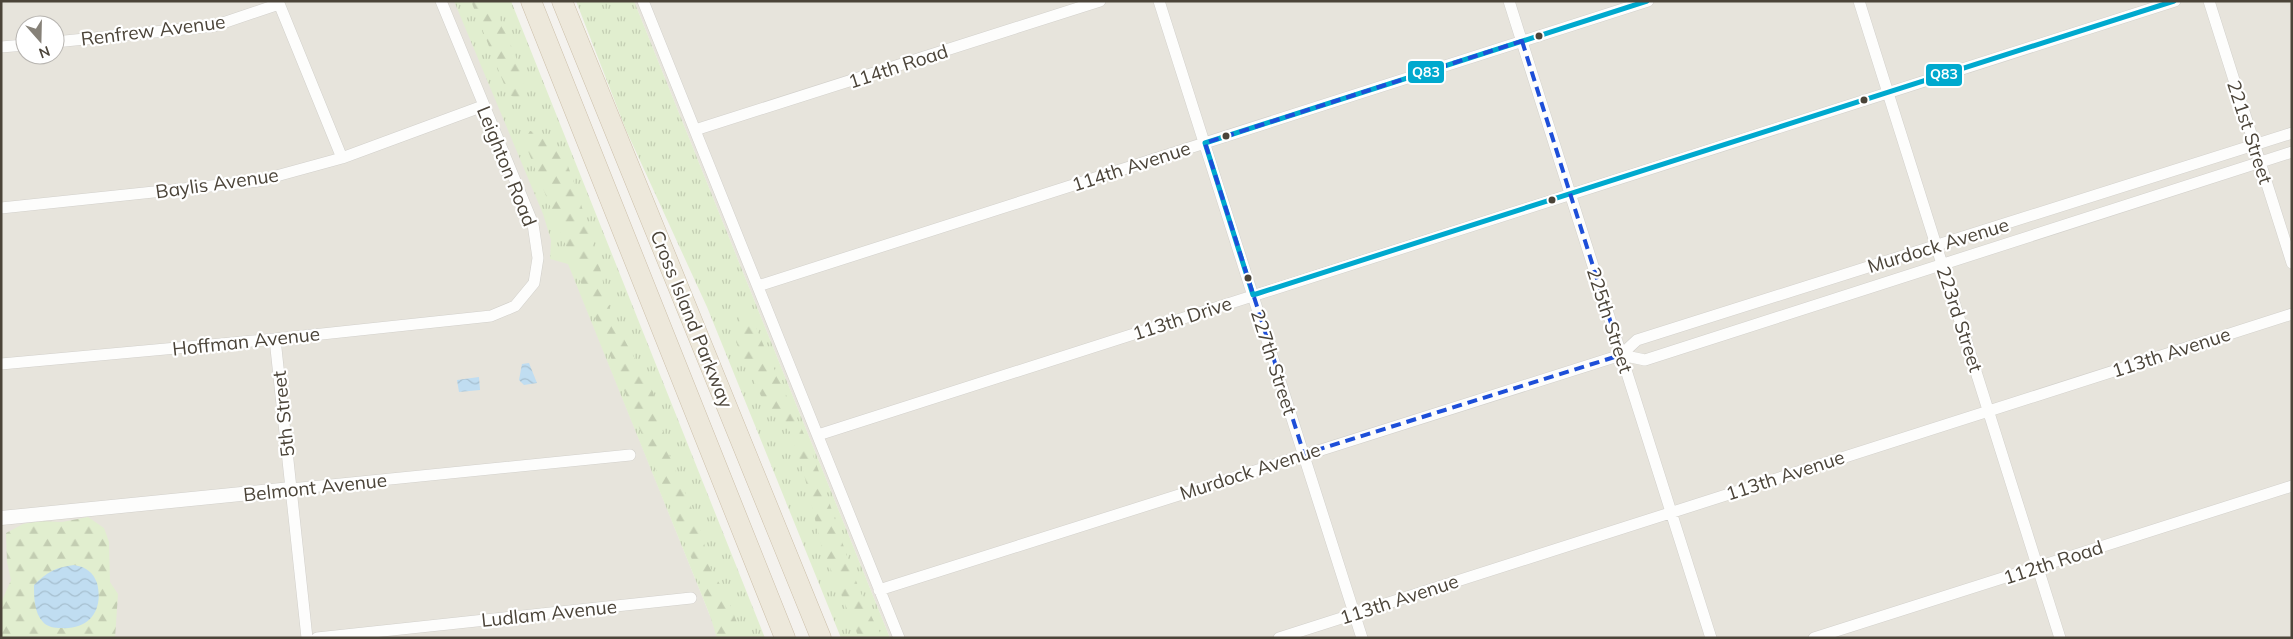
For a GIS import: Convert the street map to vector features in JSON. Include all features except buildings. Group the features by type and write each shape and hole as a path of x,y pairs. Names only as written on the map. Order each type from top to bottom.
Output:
{"highway":[{"name":"Cross Island Parkway","path":"531,1 785,637"},
{"name":"Cross Island Parkway","path":"562,1 820,636"}],"street":[{"name":"Leighton Road","path":"441,1 533,224 538,258 534,283 515,306 492,316"},
{"path":"643,1 899,638"},
{"name":"114th Road","path":"695,130 1100,1"},
{"name":"227th Street","path":"1159,1 1362,638"},
{"name":"225th Street","path":"1509,1 1712,638"},
{"name":"114th Avenue","path":"758,286 1648,1"},
{"name":"223rd Street","path":"1859,1 2039,566 2060,638"},
{"name":"113th Drive","path":"818,435 2175,1"},
{"name":"221st Street","path":"2209,1 2292,263"},
{"path":"279,2 342,158"},
{"name":"Renfrew Avenue","path":"65,41 214,26 279,2"},
{"path":"1,48 15,46"},
{"name":"Baylis Avenue","path":"1,208 258,181 342,158 483,106"},
{"name":"Murdock Avenue","path":"880,590 1621,355 1637,340 2292,133"},
{"name":"Murdock Avenue","path":"1621,355 1645,360 2292,152"},
{"path":"2098,195 2104,212"},
{"path":"1778,295 1785,316"},
{"name":"113th Avenue","path":"1279,638 2292,314"},
{"name":"Hoffman Avenue","path":"1,364 275,339 492,316"},
{"name":"5th Street","path":"275,339 307,638"},
{"name":"Belmont Avenue","path":"1,518 630,455"},
{"name":"112th Road","path":"1814,638 2292,486"},
{"name":"Ludlam Avenue","path":"317,638 692,598"}],"highlighted area":[{"path":"1522,41 1621,355 1304,454 1205,143"}],"shaded area":[{"path":"1,1 463,1 719,638 1,638"},
{"path":"634,1 2292,1 2292,638 890,638"}],"green space":[{"path":"454,1 511,1 765,638 719,638 568,264 550,259 551,240 543,214"},
{"path":"471,1 492,1 524,76 524,92 519,100 508,94"},
{"path":"576,1 634,1 890,638 841,638 707,307 626,130"},
{"path":"530,131 544,134 563,152 578,194 613,319 653,392 668,452 701,531 710,567 727,597 743,638 717,638 695,567 524,141"},
{"path":"749,309 812,453 852,570 871,616 883,638 859,638 822,548 802,466 790,432 761,396 736,342 740,316"},
{"path":"88,517 104,528 109,542 110,582 118,594 115,638 1,638 1,603 11,580 7,562 6,533 23,524 38,521 62,522"}],"water":[{"path":"529,363 537,383 524,385 519,380 522,364"},
{"path":"479,377 480,390 459,392 457,380"},
{"path":"74,565 88,571 97,583 99,593 96,610 87,622 79,626 61,628 49,626 43,622 38,614 35,604 34,585 52,571"}],"transit line":[{"name":"Q83","path":"1205,143 1647,1"},
{"name":"Q83","path":"1253,295 2174,1"},
{"name":"Q83","path":"1205,143 1253,295"}]}
